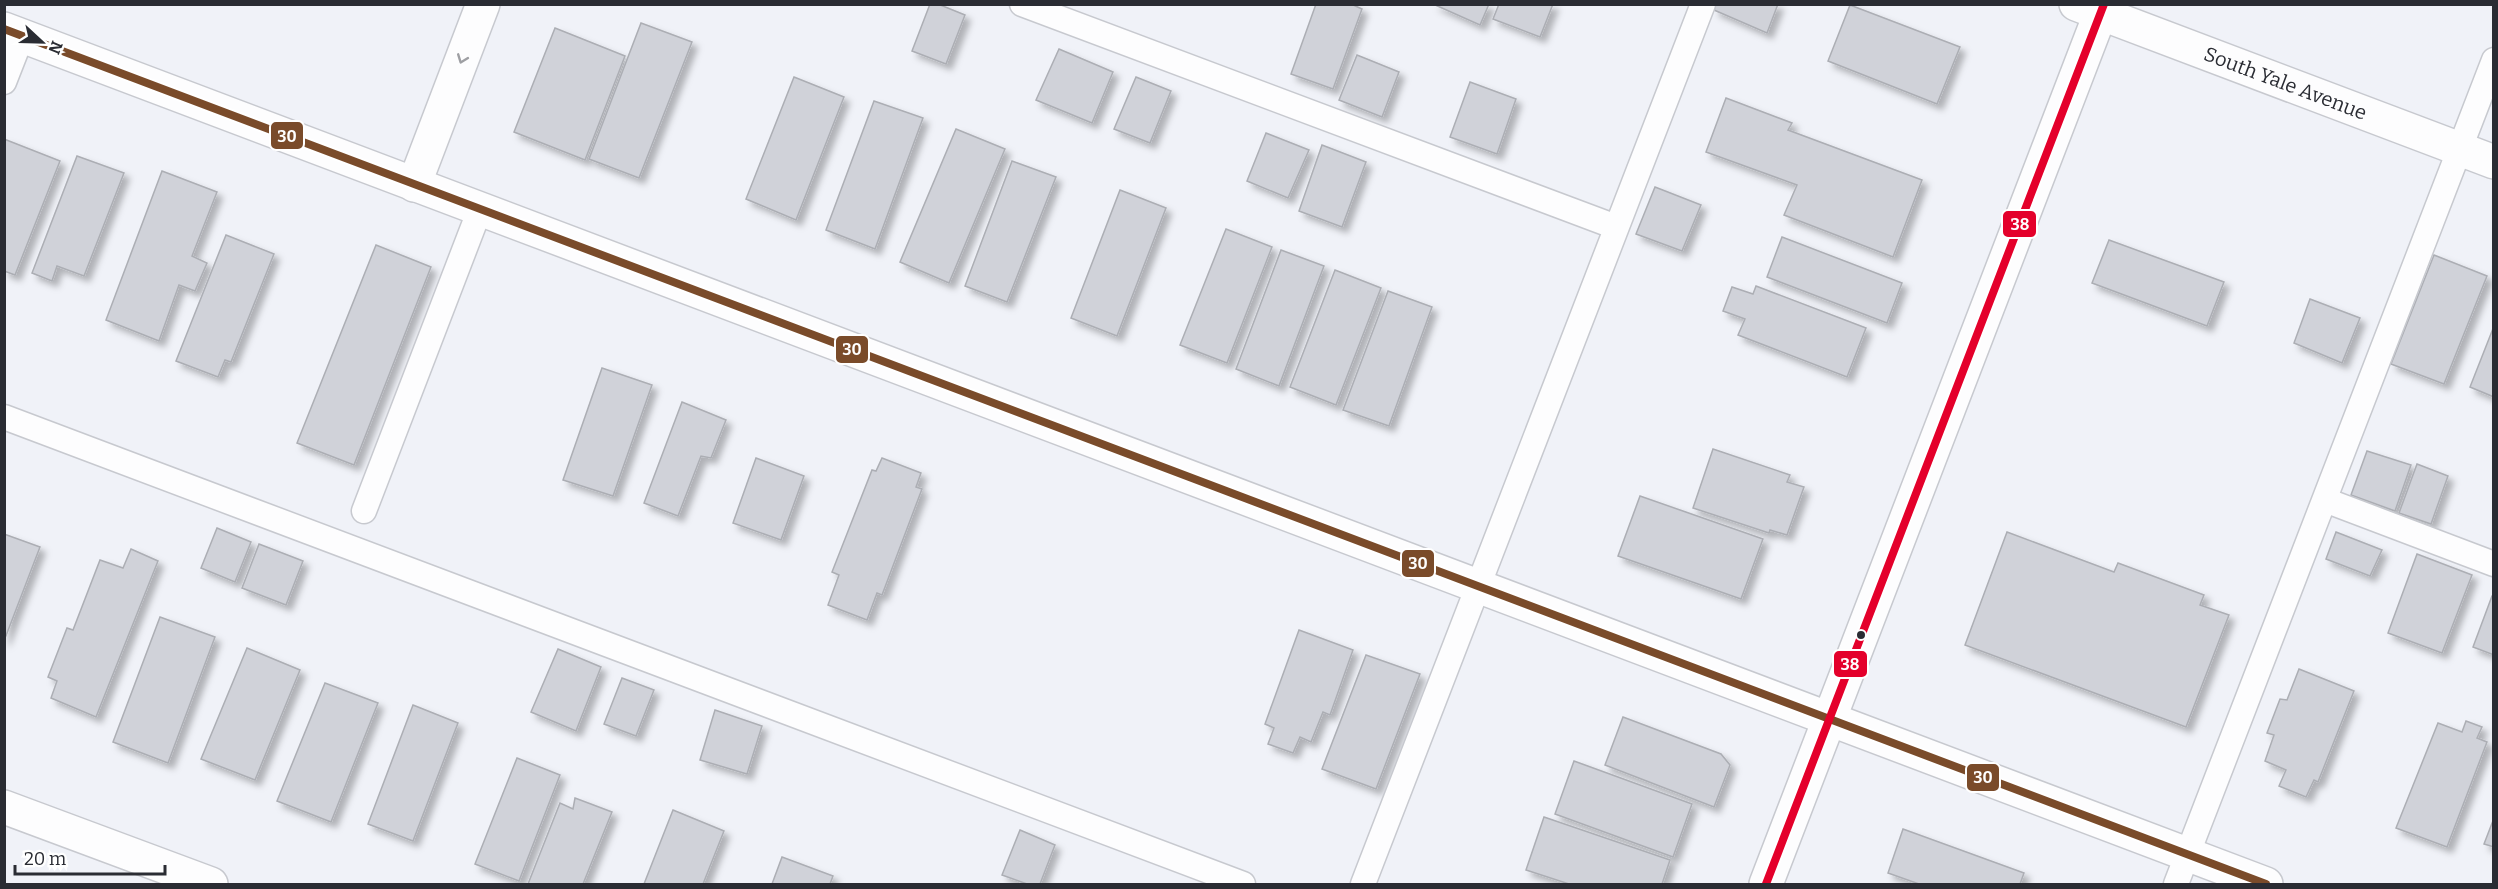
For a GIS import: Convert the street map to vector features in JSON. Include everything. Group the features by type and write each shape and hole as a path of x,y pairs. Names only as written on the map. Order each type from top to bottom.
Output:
{"street":[{"path":"414,184 483,4"},
{"path":"1766,885 2094,8"},
{"name":"South Yale Avenue","path":"2094,8 2493,162"},
{"path":"13,33 1829,721 2182,870 2266,885"},
{"path":"4,807 211,885"}],"lane":[{"path":"1022,4 1616,227"},
{"path":"1363,885 1703,4"},
{"path":"4,82 13,33"},
{"path":"2182,870 2493,60"},
{"path":"364,510 480,209"},
{"path":"4,417 1243,885"},
{"path":"2325,500 2493,564"}],"building":[{"path":"930,4 938,4 965,15 946,64 912,51"},
{"path":"1316,4 1351,4 1362,9 1333,89 1291,74"},
{"path":"1433,4 1489,4 1480,25"},
{"path":"1499,4 1553,4 1540,37 1493,19"},
{"path":"1716,4 1778,4 1767,33 1714,10"},
{"path":"1850,5 1960,47 1937,104 1828,61"},
{"path":"641,23 692,42 639,178 589,159"},
{"path":"555,28 625,56 585,160 514,132"},
{"path":"1059,49 1113,72 1092,123 1036,100"},
{"path":"1357,55 1399,72 1382,117 1339,100"},
{"path":"794,77 844,97 796,220 746,199"},
{"path":"1136,77 1171,91 1150,143 1114,129"},
{"path":"1470,82 1516,99 1497,154 1450,137"},
{"path":"1726,98 1792,123 1788,130 1922,180 1893,257 1784,215 1797,185 1706,152"},
{"path":"874,101 923,118 875,249 826,230"},
{"path":"956,129 1005,149 949,283 900,262"},
{"path":"1266,133 1309,150 1288,198 1247,181"},
{"path":"4,139 60,161 15,275 4,271"},
{"path":"1322,145 1366,162 1342,227 1299,211"},
{"path":"77,156 124,173 84,276 57,266 52,281 32,273"},
{"path":"1012,161 1056,177 1007,302 965,286"},
{"path":"162,171 217,192 192,256 207,263 195,291 179,285 159,341 106,320"},
{"path":"1655,187 1701,205 1682,251 1636,234"},
{"path":"1120,190 1166,208 1117,336 1071,318"},
{"path":"1226,229 1272,247 1227,363 1180,345"},
{"path":"226,235 274,254 231,362 225,360 218,377 176,361"},
{"path":"1782,237 1902,283 1887,323 1767,277"},
{"path":"2109,240 2224,282 2207,326 2092,283"},
{"path":"376,245 431,267 354,465 297,443"},
{"path":"1281,250 1324,266 1279,386 1236,369"},
{"path":"2434,255 2487,276 2444,384 2391,364"},
{"path":"1335,270 1381,288 1336,405 1290,387"},
{"path":"1756,286 1866,328 1847,377 1738,335 1745,319 1723,311 1732,287 1753,294"},
{"path":"1388,291 1432,307 1389,426 1343,410"},
{"path":"2310,299 2360,318 2342,363 2294,343"},
{"path":"2494,326 2494,397 2470,387"},
{"path":"602,368 652,385 613,496 563,480"},
{"path":"682,402 726,420 711,458 701,456 678,516 644,503"},
{"path":"1713,449 1790,475 1787,482 1804,487 1787,535 1770,530 1769,533 1693,508"},
{"path":"2367,451 2411,465 2395,511 2351,495"},
{"path":"756,458 804,476 781,540 733,523"},
{"path":"882,458 921,473 916,487 922,489 882,595 877,593 867,620 828,605 839,575 832,572 872,470 876,471"},
{"path":"2417,464 2448,476 2431,524 2399,513"},
{"path":"1640,496 1763,539 1741,599 1618,556"},
{"path":"217,528 251,542 235,582 201,568"},
{"path":"2007,532 2114,572 2118,563 2204,595 2200,605 2229,615 2186,727 1965,645"},
{"path":"2336,532 2382,550 2370,576 2326,559"},
{"path":"4,534 40,547 4,641"},
{"path":"259,544 303,561 286,605 242,588"},
{"path":"131,549 158,561 96,717 51,698 57,681 48,677 67,628 73,630 100,560 123,568"},
{"path":"2417,554 2472,575 2442,653 2388,633"},
{"path":"2492,596 2494,596 2494,655 2473,647"},
{"path":"160,617 215,637 168,763 113,742"},
{"path":"1299,630 1353,650 1330,715 1323,712 1311,742 1300,737 1293,753 1268,744 1274,728 1265,724"},
{"path":"247,648 300,670 255,780 201,759"},
{"path":"558,649 601,667 576,731 531,712"},
{"path":"1366,655 1420,674 1376,789 1322,769"},
{"path":"2299,669 2354,691 2318,782 2314,780 2306,797 2279,786 2286,770 2265,761 2274,735 2267,733 2280,699 2287,700"},
{"path":"622,678 654,690 636,736 604,724"},
{"path":"325,683 378,703 331,822 277,801"},
{"path":"413,705 458,723 413,841 368,824"},
{"path":"715,710 762,726 747,774 700,760"},
{"path":"1623,717 1721,754 1730,765 1714,807 1605,765"},
{"path":"2466,721 2482,727 2477,738 2487,742 2447,847 2396,828 2438,723 2462,732"},
{"path":"517,758 560,775 519,881 475,864"},
{"path":"1574,761 1692,804 1673,857 1555,814"},
{"path":"575,798 612,812 583,884 528,884 560,803 573,809"},
{"path":"673,810 724,831 703,884 644,884"},
{"path":"1544,817 1670,860 1662,884 1569,884 1526,870"},
{"path":"2494,818 2494,847 2484,844"},
{"path":"1903,829 2024,873 2020,884 1919,884 1888,873"},
{"path":"1020,830 1055,845 1040,884 1027,884 1002,875"},
{"path":"782,857 833,876 830,884 772,884"}],"transit line":[{"name":"38","path":"1766,884 2104,4"},
{"name":"30","path":"4,29 2266,884"}]}
